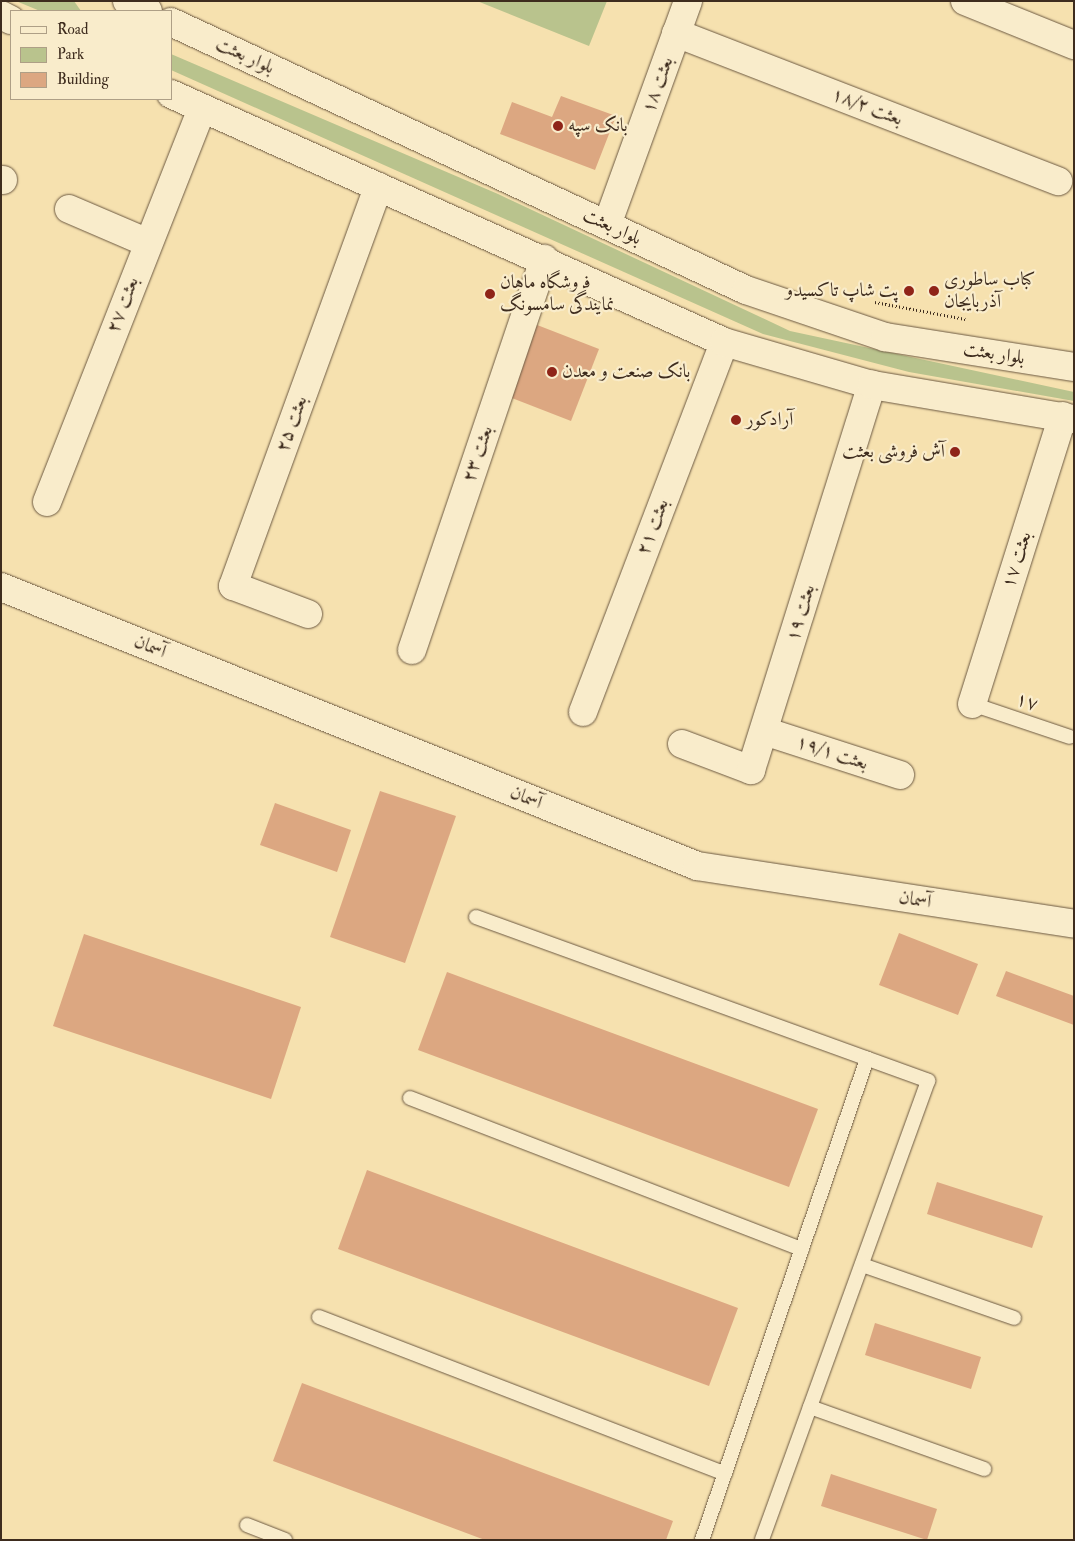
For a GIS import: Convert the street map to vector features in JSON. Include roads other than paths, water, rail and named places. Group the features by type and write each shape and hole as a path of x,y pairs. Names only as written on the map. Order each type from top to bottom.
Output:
{"street":[{"path":"127,1 146,10"},
{"name":"بعثت ۱۸","path":"607,225 688,1"},
{"path":"965,1 1074,45"},
{"name":"بلوار بعثت","path":"172,22 746,290 885,337 1074,367"},
{"name":"۱۸/۲ بعثت","path":"676,33 1058,181"},
{"path":"172,94 544,259 724,342 872,385 1068,417"},
{"name":"۲۷ بعثت","path":"47,502 146,242 202,108"},
{"name":"۲۵ بعثت","path":"308,614 233,586 378,187"},
{"path":"69,209 146,242"},
{"name":"۲۳ بعثت","path":"412,650 544,259"},
{"name":"۲۱ بعثت","path":"583,712 724,342"},
{"name":"بعثت ۱۹","path":"682,744 751,770 872,385"},
{"name":"بعثت ۱۷","path":"972,704 1068,417"},
{"name":"آسمان","path":"1,587 697,866 1074,924"},
{"name":"۱۹/۱ بعثت","path":"764,732 900,774"}],"lane":[{"name":"۱۷","path":"972,704 1070,737"},
{"path":"476,917 928,1081 762,1540"},
{"path":"702,1540 867,1059"},
{"path":"410,1098 802,1249"},
{"path":"862,1265 1014,1318"},
{"path":"319,1317 725,1474"},
{"path":"810,1408 984,1469"},
{"path":"248,1525 285,1540"}],"place":[{"name":"بانک سپه","path":"558,126"},
{"name":"پت شاپ تاکسیدو","path":"909,291"},
{"name":"کباب ساطوری آذربایجان","path":"934,291"},
{"name":"فروشگاه ماهان نمایندگی سامسونگ","path":"490,294"},
{"name":"بانک صنعت و معدن","path":"552,372"},
{"name":"آرادکور","path":"736,420"},
{"name":"آش فروشی بعثت","path":"955,452"}]}
